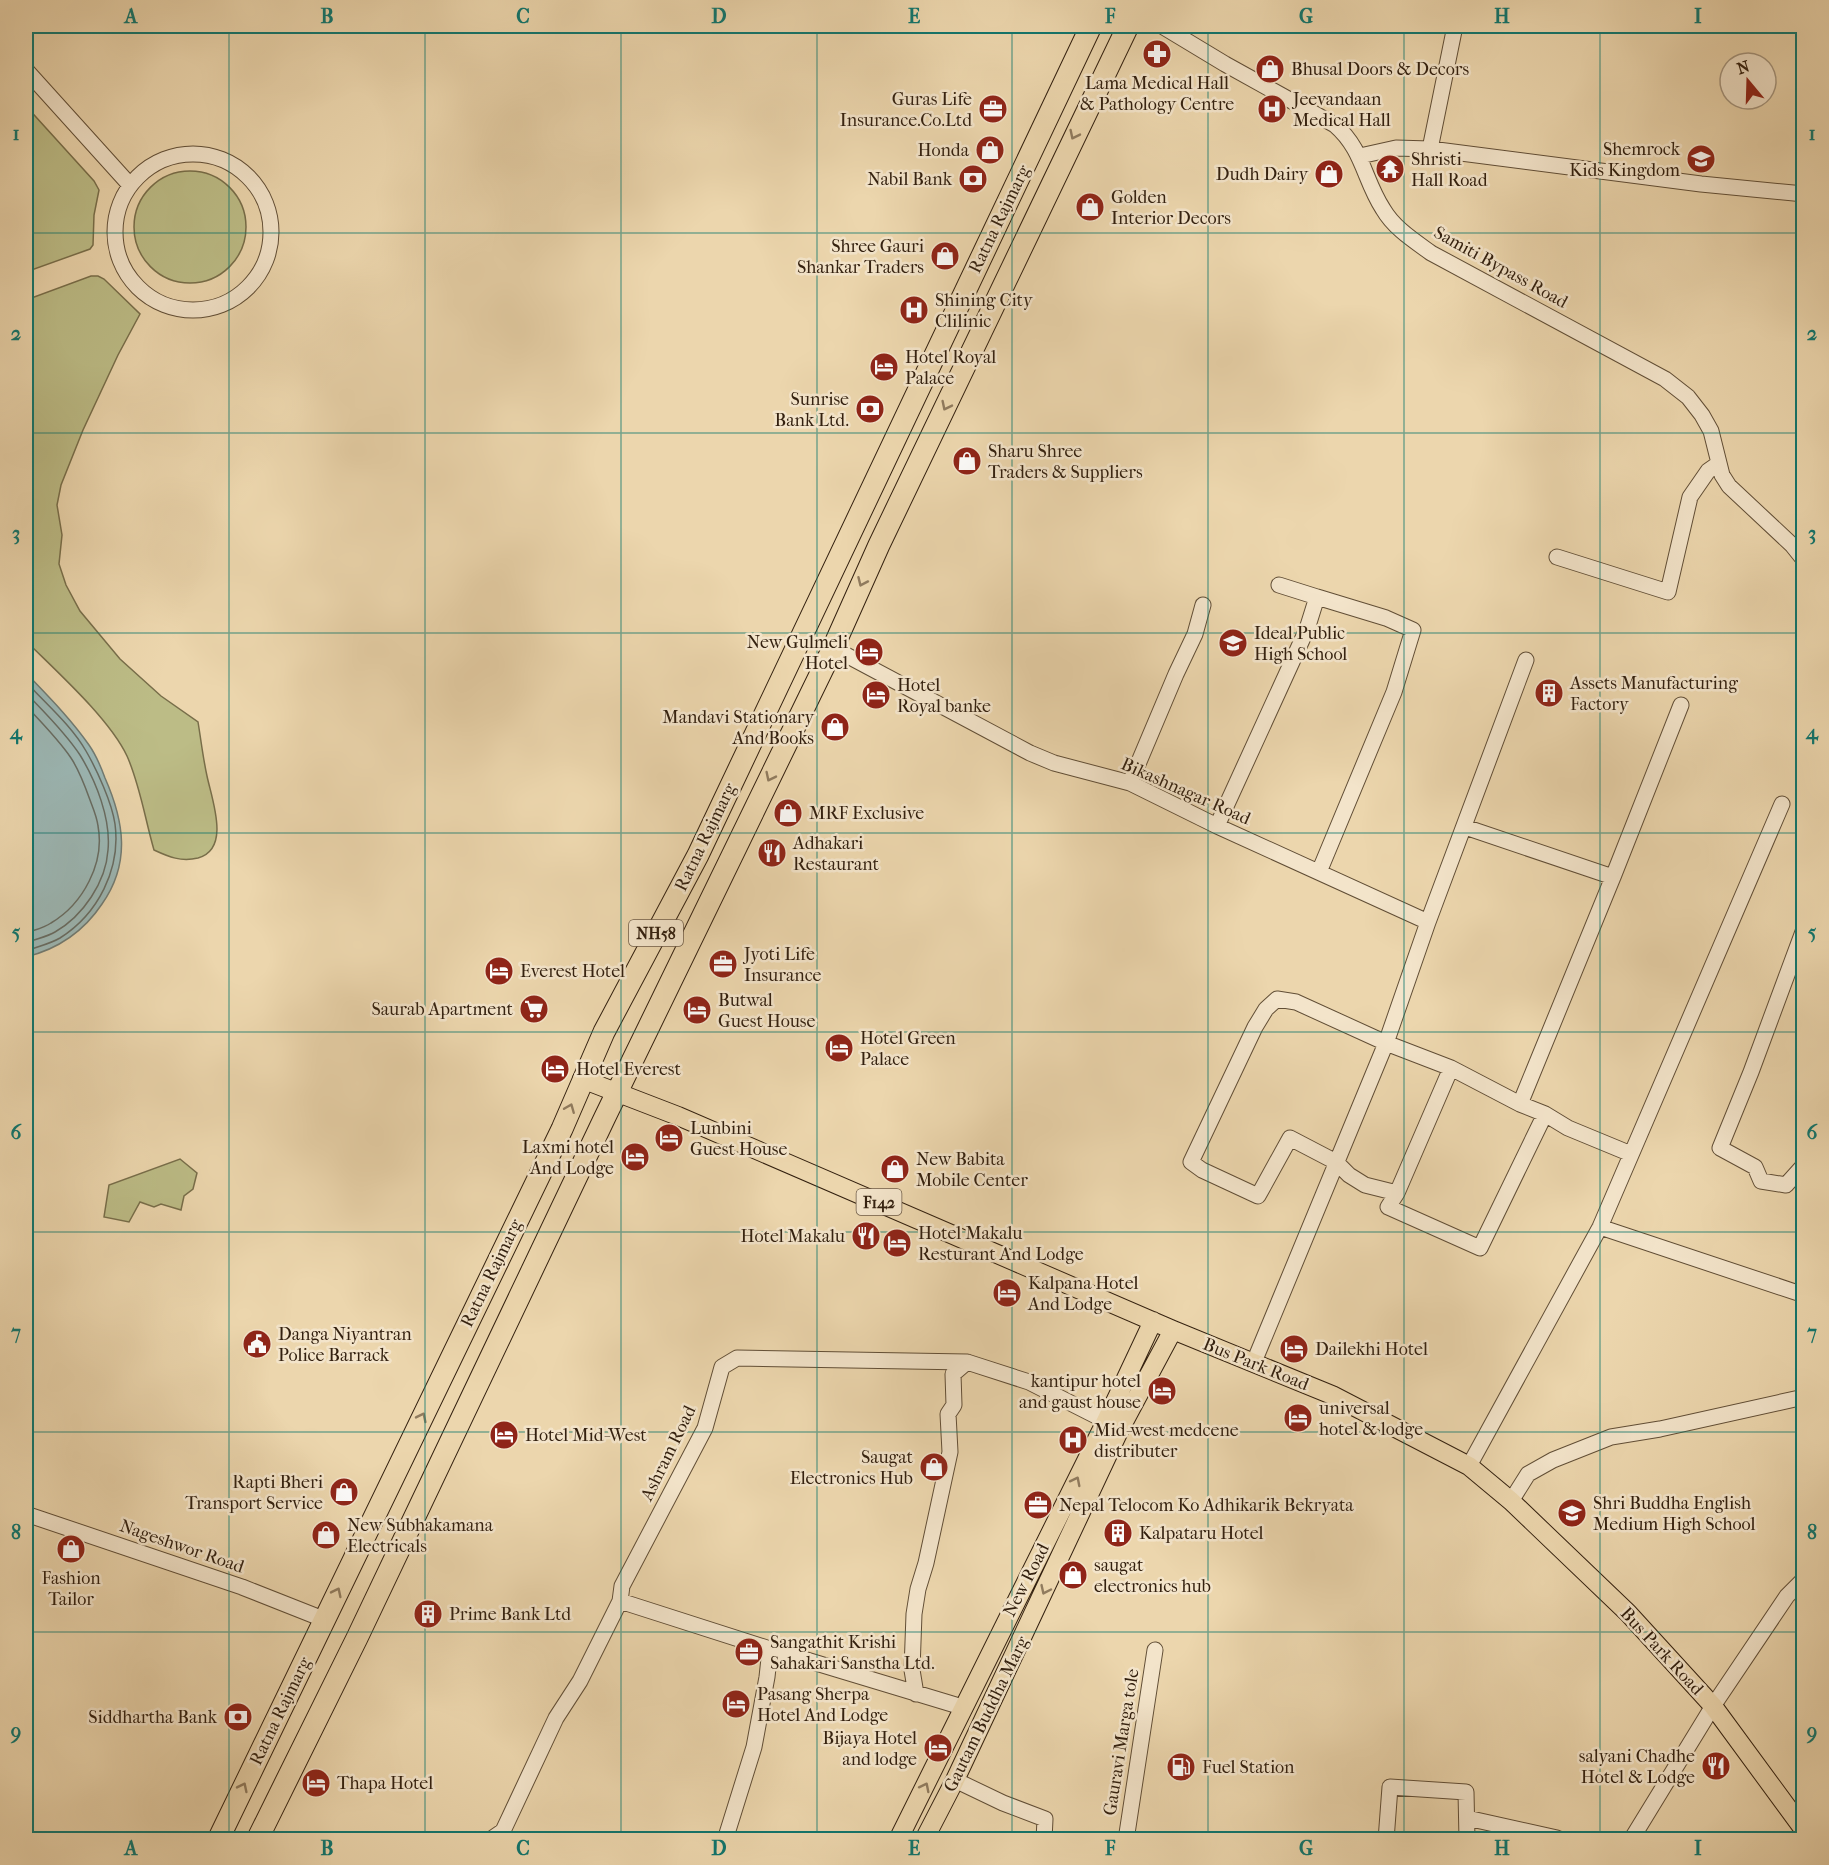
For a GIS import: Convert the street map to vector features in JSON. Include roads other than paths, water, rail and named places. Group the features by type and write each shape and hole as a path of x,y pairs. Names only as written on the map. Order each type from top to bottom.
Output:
{"highway":[{"name":"Ratna Rajmarg","path":"218,1839 562,1129 604,1032 698,855 1091,26"},
{"name":"Ratna Rajmarg","path":"257,1839 362,1627 833,648 879,545 1128,26"},
{"path":"849,534 879,545"}],"main road":[{"name":"Bus Park Road","path":"582,1079 619,1091 1173,1330 1332,1395 1469,1466 1511,1501 1628,1613 1713,1706 1803,1830"},
{"name":"New Road","path":"898,1839 1106,1421 1153,1321"},
{"name":"Gautam Buddha Marg","path":"924,1839 955,1780 1119,1431 1173,1330"}],"street":[{"name":"Samiti Bypass Road","path":"1162,26 1335,125 1345,134 1360,156 1373,192 1384,212 1399,229 1415,241 1441,258 1665,379 1688,397 1711,431 1719,464 1729,486 1792,545 1803,560"},
{"path":"1430,149 1455,26"},
{"path":"26,70 129,184"},
{"path":"1360,156 1396,148 1430,149 1701,184 1803,194"},
{"path":"194,153 219,157 242,170 260,190 270,215 271,241 263,267 248,288 226,303 201,310 174,308 150,298 136,286 124,271 117,254 114,230 118,206 129,184 147,167 170,156 194,153"},
{"path":"1557,557 1668,592 1690,497 1708,471 1719,464"},
{"path":"1279,585 1386,618 1413,630 1394,692 1319,872"},
{"path":"1217,826 1307,629 1317,597"},
{"path":"1130,783 1195,634 1203,605"},
{"name":"Bikashnagar Road","path":"833,648 1030,753 1054,763 1130,783 1217,826 1428,922"},
{"path":"1254,1362 1386,1043 1428,922 1526,660"},
{"path":"1520,1104 1681,705"},
{"path":"1469,1466 1600,1227 1782,804"},
{"path":"1464,827 1613,877"},
{"path":"1803,929 1751,1072 1720,1148 1755,1167 1761,1181 1786,1185 1803,1165"},
{"path":"1397,1193 1365,1185 1349,1175 1336,1162 1290,1138 1258,1196 1202,1170 1191,1162 1255,1027 1266,1009 1277,999 1296,1002 1386,1043 1451,1068 1520,1104 1545,1114 1568,1128 1631,1154"},
{"path":"1451,1068 1397,1193 1388,1207 1480,1248 1545,1114"},
{"path":"1600,1227 1801,1294 1803,1288"},
{"name":"Ashram Road","path":"490,1839 503,1831 556,1718 580,1682 620,1601 622,1586 705,1428 722,1367 737,1358 967,1362 1029,1382 1106,1421"},
{"path":"916,1694 912,1670 914,1614 950,1452 948,1414 954,1405 953,1374 967,1362"},
{"path":"1511,1501 1528,1474 1552,1460 1611,1437 1660,1430 1803,1397"},
{"name":"Nageshwor Road","path":"26,1514 242,1587 324,1619"},
{"path":"1630,1839 1713,1706 1787,1596 1803,1579"},
{"path":"620,1601 962,1707"},
{"path":"725,1839 754,1747 770,1649"},
{"name":"Gauravi Marga tole","path":"1126,1839 1155,1650"},
{"path":"955,1780 1003,1803 1045,1819 1044,1839"},
{"path":"1386,1839 1390,1787 1466,1792 1467,1839"},
{"path":"1467,1818 1557,1838"}],"water":[{"path":"26,673 67,717 94,753 112,794 122,842 121,857 111,889 95,914 69,938 38,954 26,957"}],"place":[{"name":"Lama Medical Hall & Pathology Centre","path":"1157,54"},
{"name":"Bhusal Doors & Decors","path":"1270,69"},
{"name":"Guras Life Insurance.Co.Ltd","path":"993,109"},
{"name":"Jeevandaan Medical Hall","path":"1272,109"},
{"name":"Honda","path":"990,150"},
{"name":"Shemrock Kids Kingdom","path":"1701,159"},
{"name":"Shristi Hall Road","path":"1390,169"},
{"name":"Dudh Dairy","path":"1329,174"},
{"name":"Nabil Bank","path":"973,179"},
{"name":"Golden Interior Decors","path":"1090,207"},
{"name":"Shree Gauri Shankar Traders","path":"945,256"},
{"name":"Shining City Clilinic","path":"914,310"},
{"name":"Hotel Royal Palace","path":"884,367"},
{"name":"Sunrise Bank Ltd.","path":"870,409"},
{"name":"Sharu Shree Traders & Suppliers","path":"967,461"},
{"name":"Ideal Public High School","path":"1233,643"},
{"name":"New Gulmeli Hotel","path":"869,652"},
{"name":"Assets Manufacturing Factory","path":"1549,693"},
{"name":"Hotel Royal banke","path":"876,695"},
{"name":"Mandavi Stationary And Books","path":"835,727"},
{"name":"MRF Exclusive","path":"788,813"},
{"name":"Adhakari Restaurant","path":"772,853"},
{"name":"Jyoti Life Insurance","path":"723,964"},
{"name":"Everest Hotel","path":"499,971"},
{"name":"Saurab Apartment","path":"534,1009"},
{"name":"Butwal Guest House","path":"697,1010"},
{"name":"Hotel Green Palace","path":"839,1048"},
{"name":"Hotel Everest","path":"555,1069"},
{"name":"Lunbini Guest House","path":"669,1138"},
{"name":"Laxmi hotel And Lodge","path":"635,1157"},
{"name":"New Babita Mobile Center","path":"895,1169"},
{"name":"Hotel Makalu","path":"866,1236"},
{"name":"Hotel Makalu Resturant And Lodge","path":"897,1243"},
{"name":"Kalpana Hotel And Lodge","path":"1007,1293"},
{"name":"Danga Niyantran Police Barrack","path":"257,1344"},
{"name":"Dailekhi Hotel","path":"1294,1349"},
{"name":"kantipur hotel and gaust house","path":"1162,1391"},
{"name":"universal hotel & lodge","path":"1298,1418"},
{"name":"Hotel Mid-West","path":"504,1435"},
{"name":"Mid-west medcene distributer","path":"1073,1440"},
{"name":"Saugat Electronics Hub","path":"934,1467"},
{"name":"Rapti Bheri Transport Service","path":"344,1492"},
{"name":"Nepal Telocom Ko Adhikarik Bekryata","path":"1038,1505"},
{"name":"Shri Buddha English Medium High School","path":"1572,1513"},
{"name":"Kalpataru Hotel","path":"1118,1533"},
{"name":"New Subhakamana Electricals","path":"326,1535"},
{"name":"Fashion Tailor","path":"71,1549"},
{"name":"saugat electronics hub","path":"1073,1575"},
{"name":"Prime Bank Ltd","path":"428,1614"},
{"name":"Sangathit Krishi Sahakari Sanstha Ltd.","path":"749,1652"},
{"name":"Pasang Sherpa Hotel And Lodge","path":"736,1704"},
{"name":"Siddhartha Bank","path":"238,1717"},
{"name":"Bijaya Hotel and lodge","path":"938,1748"},
{"name":"salyani Chadhe Hotel & Lodge","path":"1716,1766"},
{"name":"Fuel Station","path":"1181,1767"},
{"name":"Thapa Hotel","path":"316,1783"}]}
